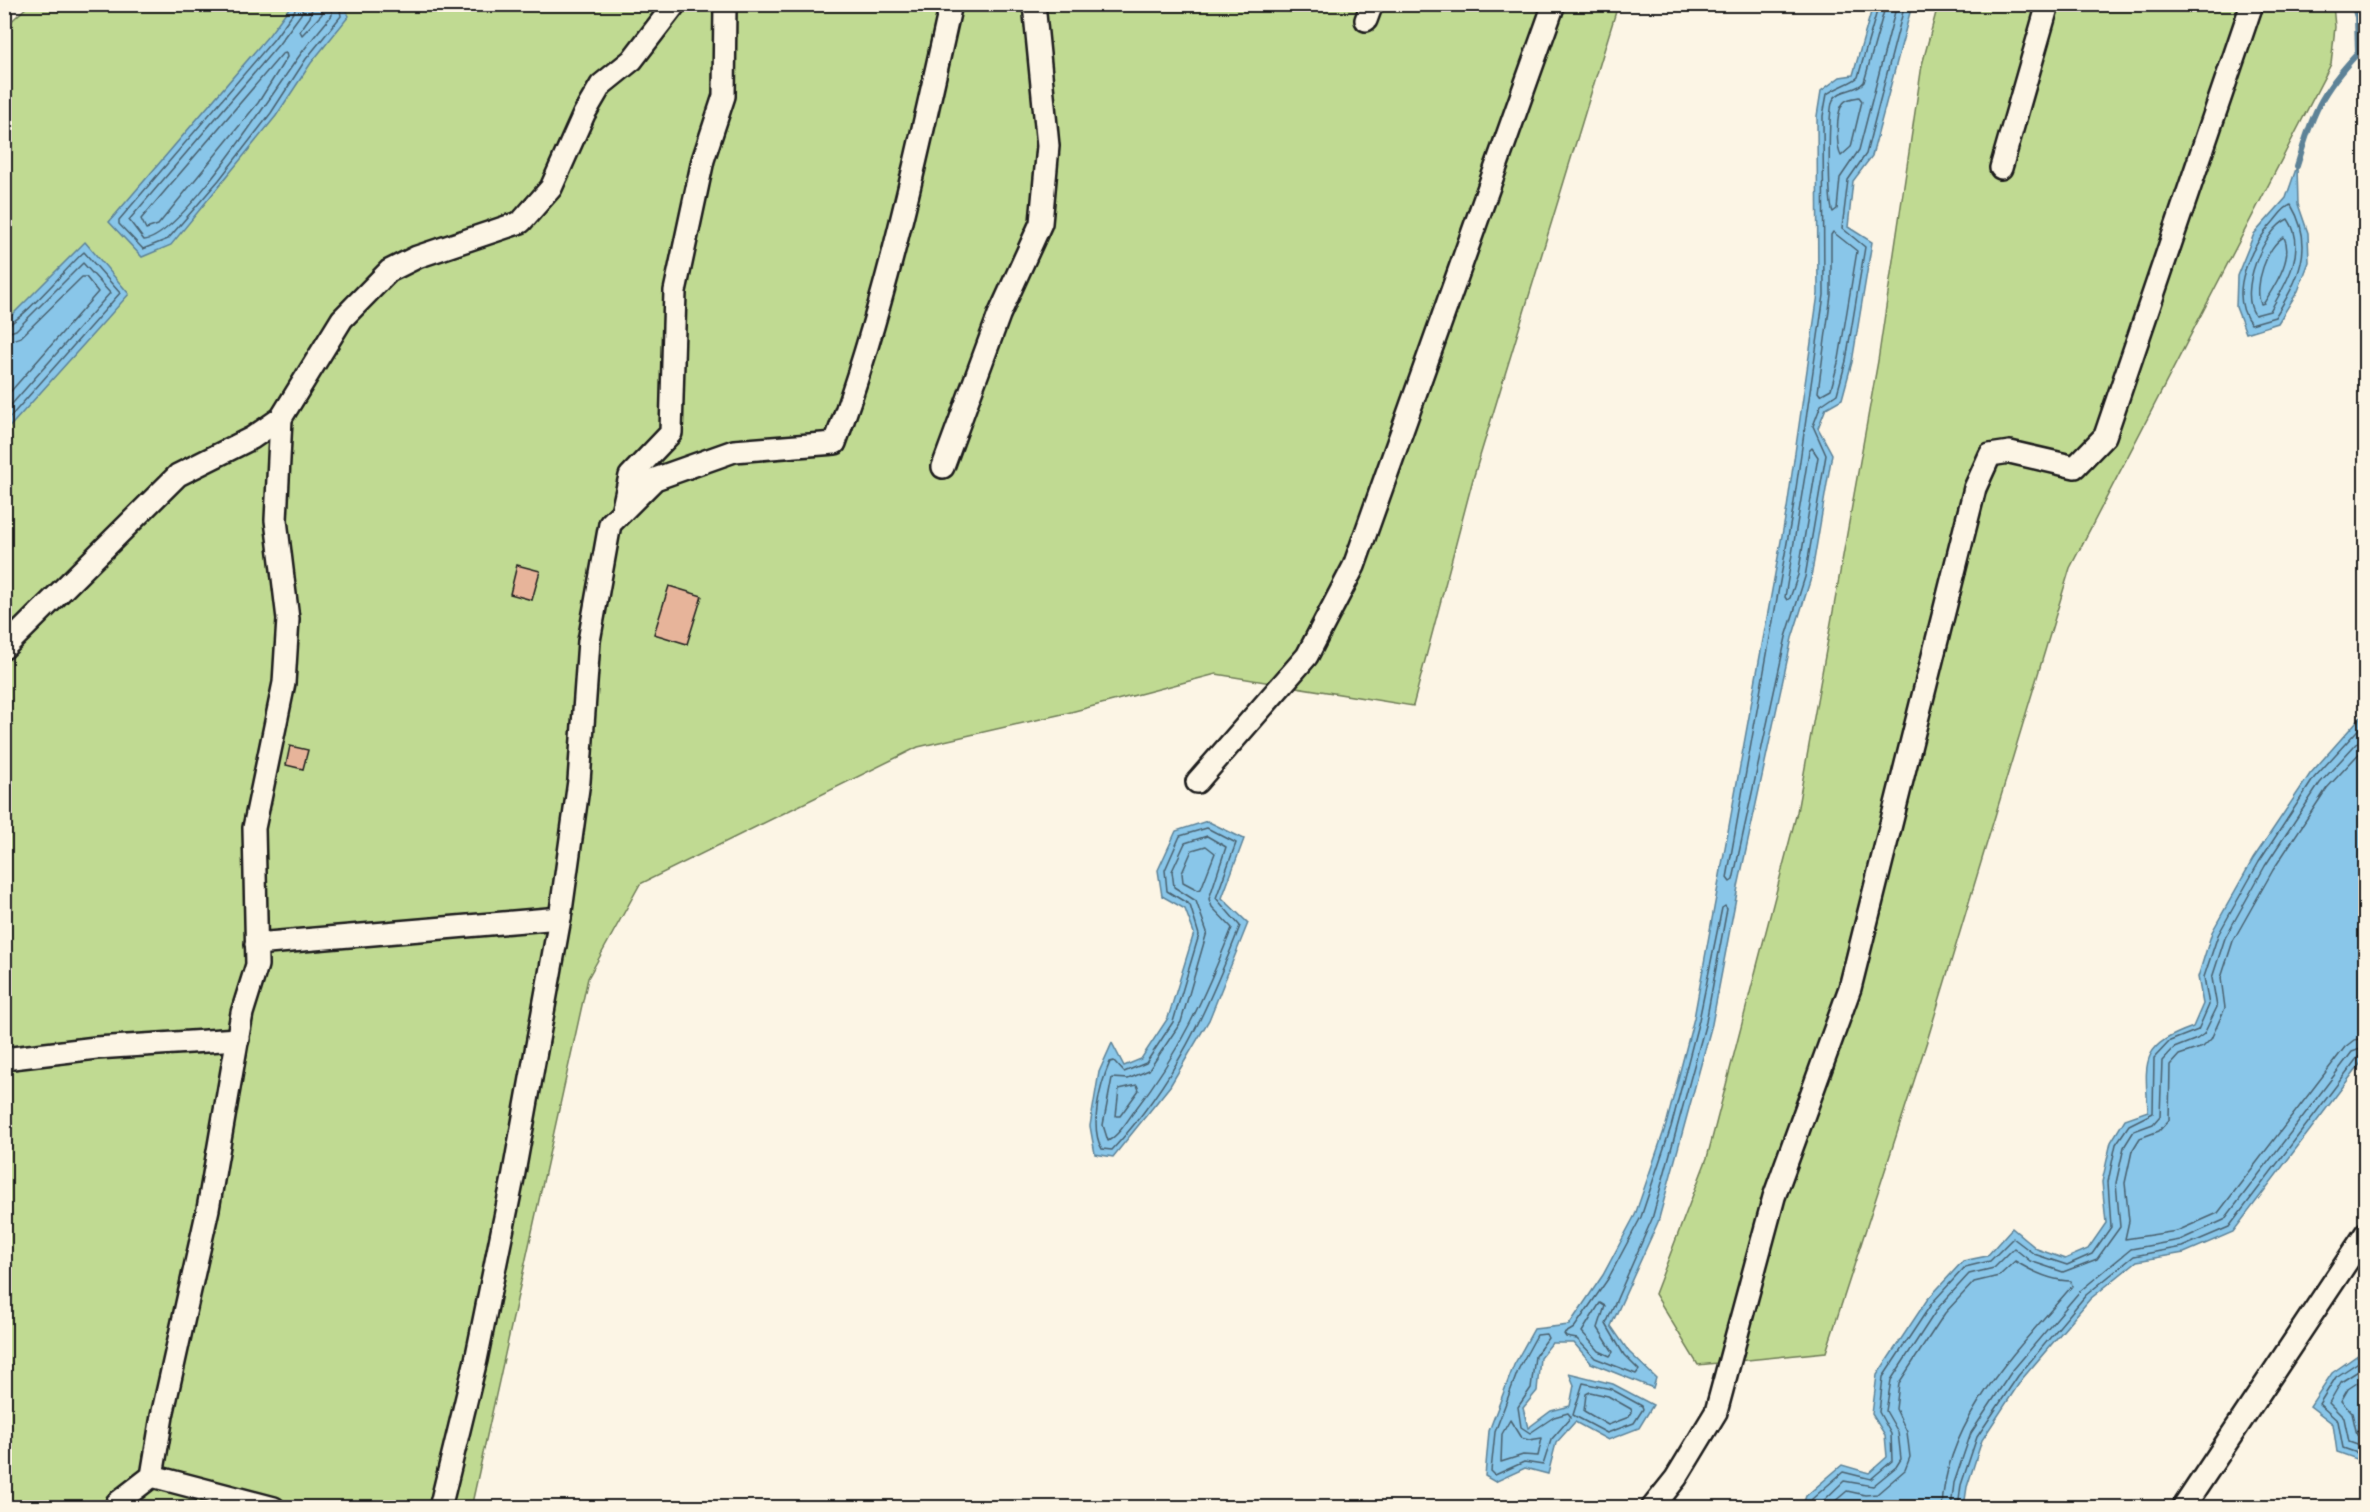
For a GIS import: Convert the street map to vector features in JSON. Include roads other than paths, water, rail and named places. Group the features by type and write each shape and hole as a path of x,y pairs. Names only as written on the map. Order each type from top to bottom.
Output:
{"street":[{"path":"4,648 178,475 252,438 281,418 342,319 389,271 417,257 521,222 551,188 584,114 602,85 632,60 675,4"},
{"path":"622,512 630,476 671,433 675,291 703,160 724,96 725,4"},
{"path":"440,1507 481,1337 560,918 579,780 589,641 610,524 655,479 734,451 835,442 862,369 925,119 951,4"},
{"path":"943,467 999,315 1041,223 1048,146 1034,4"},
{"path":"1197,782 1306,656 1354,566 1554,4"},
{"path":"2001,168 2048,4"},
{"path":"1652,1508 1676,1478 1716,1412 1774,1197 1850,988 1975,488 1990,454 2010,452 2075,466 2105,436 2252,4"},
{"path":"117,1508 117,1503 152,1476 162,1416 208,1209 242,1012 256,964 254,828 284,683 288,619 276,520 281,418"},
{"path":"256,944 560,918"},
{"path":"4,1059 96,1048 238,1039"},
{"path":"2183,1508 2366,1233"},
{"path":"152,1476 274,1508"}],"water":[{"path":"292,4 343,5 349,16 311,63 276,116 171,245 142,257 109,222 269,35"},
{"path":"1873,5 1912,5 1872,156 1853,181 1848,227 1872,242 1852,362 1842,399 1826,408 1818,428 1832,454 1811,578 1792,638 1738,887 1712,1024 1658,1222 1611,1326 1629,1352 1656,1378 1653,1388 1591,1363 1574,1343 1552,1343 1540,1358 1537,1391 1523,1408 1528,1428 1551,1411 1570,1406 1574,1385 1569,1373 1613,1384 1653,1405 1639,1428 1608,1440 1575,1422 1556,1443 1548,1474 1525,1468 1495,1482 1485,1476 1489,1431 1514,1365 1534,1329 1569,1325 1603,1275 1635,1215 1666,1125 1694,1018 1787,508 1818,294 1817,116 1821,91 1840,77 1853,75"},
{"path":"2297,166 2298,204 2308,233 2309,262 2298,291 2278,323 2246,333 2236,307 2237,276 2254,234 2286,198"},
{"path":"85,242 129,294 5,432 5,322"},
{"path":"2365,712 2366,1057 2233,1232 2184,1253 2137,1261 2090,1299 2022,1379 1982,1440 1967,1487 1964,1507 1802,1507 1806,1496 1842,1465 1869,1473 1887,1457 1885,1435 1872,1414 1877,1375 1927,1300 1963,1261 1987,1256 2012,1228 2037,1249 2065,1259 2088,1249 2106,1223 2102,1182 2111,1142 2125,1119 2148,1111 2146,1079 2150,1057 2163,1041 2193,1027 2203,1004 2198,977 2212,932 2253,859 2310,774"},
{"path":"1207,821 1244,839 1222,898 1248,923 1209,1020 1170,1086 1113,1157 1095,1154 1090,1126 1099,1072 1112,1043 1124,1066 1141,1059 1168,1018 1194,933 1185,909 1162,896 1158,870 1176,831"},
{"path":"2365,1350 2365,1462 2337,1452 2333,1424 2310,1406 2332,1373"}],"waterway":[{"path":"2297,166 2319,105 2334,81 2358,53 2357,17 2353,4"}]}
